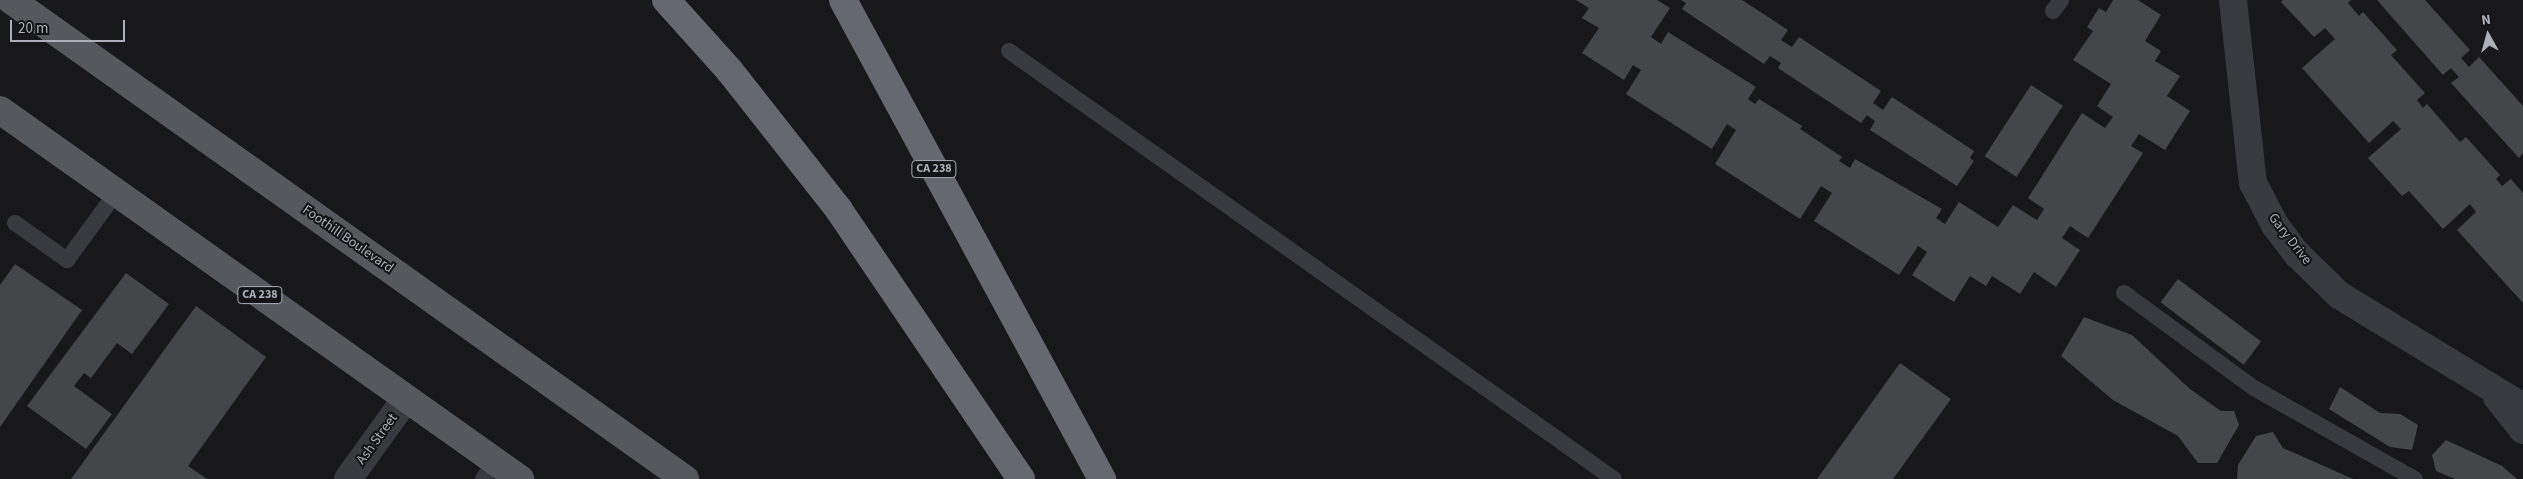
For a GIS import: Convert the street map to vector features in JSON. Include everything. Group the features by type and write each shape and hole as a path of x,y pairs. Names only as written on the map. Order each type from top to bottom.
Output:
{"highway":[{"path":"666,0 734,77 834,202 1020,479"},
{"name":"CA 238","path":"843,0 1102,479"},
{"path":"861,0 1025,338"}],"main road":[{"name":"Foothill Boulevard","path":"11,0 685,479"},
{"name":"CA 238","path":"0,110 406,399 489,470 520,479"}],"street":[{"name":"Gary Drive","path":"2233,0 2253,183 2275,225 2298,255 2339,294 2523,407"},
{"name":"Gary Drive","path":"2490,388 2523,430"},
{"name":"Ash Street","path":"348,479 406,399"}],"lane":[{"path":"1009,51 1614,479"},
{"path":"15,223 67,260 116,193"},
{"path":"2124,293 2254,388 2415,479"}],"building":[{"path":"1576,0 1657,0 1670,8 1651,37 1661,44 1668,32 1756,87 1748,99 1755,104 1759,99 1802,126 1800,129 1842,157 1839,161 1850,168 1855,159 1942,209 1936,218 1945,224 1959,202 1998,227 2013,205 2037,220 2044,209 2028,198 2082,113 2105,128 2113,117 2097,106 2111,84 2073,60 2093,31 2087,27 2099,8 2106,12 2113,0 2138,0 2161,15 2145,41 2161,51 2155,61 2180,76 2167,96 2190,111 2165,150 2139,134 2131,146 2143,153 2088,238 2070,226 2062,238 2080,250 2056,287 2034,272 2020,294 1992,276 1986,286 1970,276 1954,302 1912,275 1927,252 1918,246 1899,275 1814,221 1832,193 1821,186 1800,219 1715,164 1736,130 1727,124 1712,149 1626,94 1641,70 1633,65 1624,80 1582,53 1599,28 1582,18 1589,8"},
{"path":"1681,0 1742,0 1788,30 1781,40 1792,47 1799,37 1881,91 1873,103 1883,110 1892,97 1974,151 1970,158 1974,161 1957,186 1870,130 1875,121 1867,115 1861,123 1778,68 1781,63 1770,56 1764,64 1682,9 1686,3"},
{"path":"2283,0 2351,0 2348,3 2359,16 2363,12 2397,50 2391,55 2425,93 2417,100 2423,108 2427,104 2460,142 2466,137 2500,175 2496,179 2502,186 2511,179 2523,193 2523,303 2457,230 2476,212 2470,204 2443,229 2409,191 2402,196 2368,158 2401,129 2393,121 2369,143 2302,68 2335,39 2325,28 2314,37 2281,2"},
{"path":"2377,0 2425,0 2470,50 2461,58 2469,67 2479,57 2523,106 2523,153 2519,158 2451,83 2459,77 2451,68 2443,75"},
{"path":"2031,85 2063,106 2017,177 1985,156"},
{"path":"15,264 82,310 0,427 0,285"},
{"path":"126,273 169,304 132,354 117,343 91,378 84,373 74,386 112,414 86,449 27,406"},
{"path":"2178,279 2261,342 2244,365 2161,302"},
{"path":"196,306 266,357 188,466 207,479 71,479"},
{"path":"2084,317 2132,335 2190,389 2221,411 2234,411 2239,425 2217,463 2198,463 2178,436 2113,400 2061,356"},
{"path":"1900,363 1951,399 1893,479 1817,479"},
{"path":"2340,387 2380,413 2400,414 2418,425 2412,450 2390,447 2329,409"},
{"path":"2273,432 2283,448 2353,479 2237,479 2238,465 2256,436"},
{"path":"2446,440 2502,466 2517,479 2455,479 2436,471 2432,455"}]}
